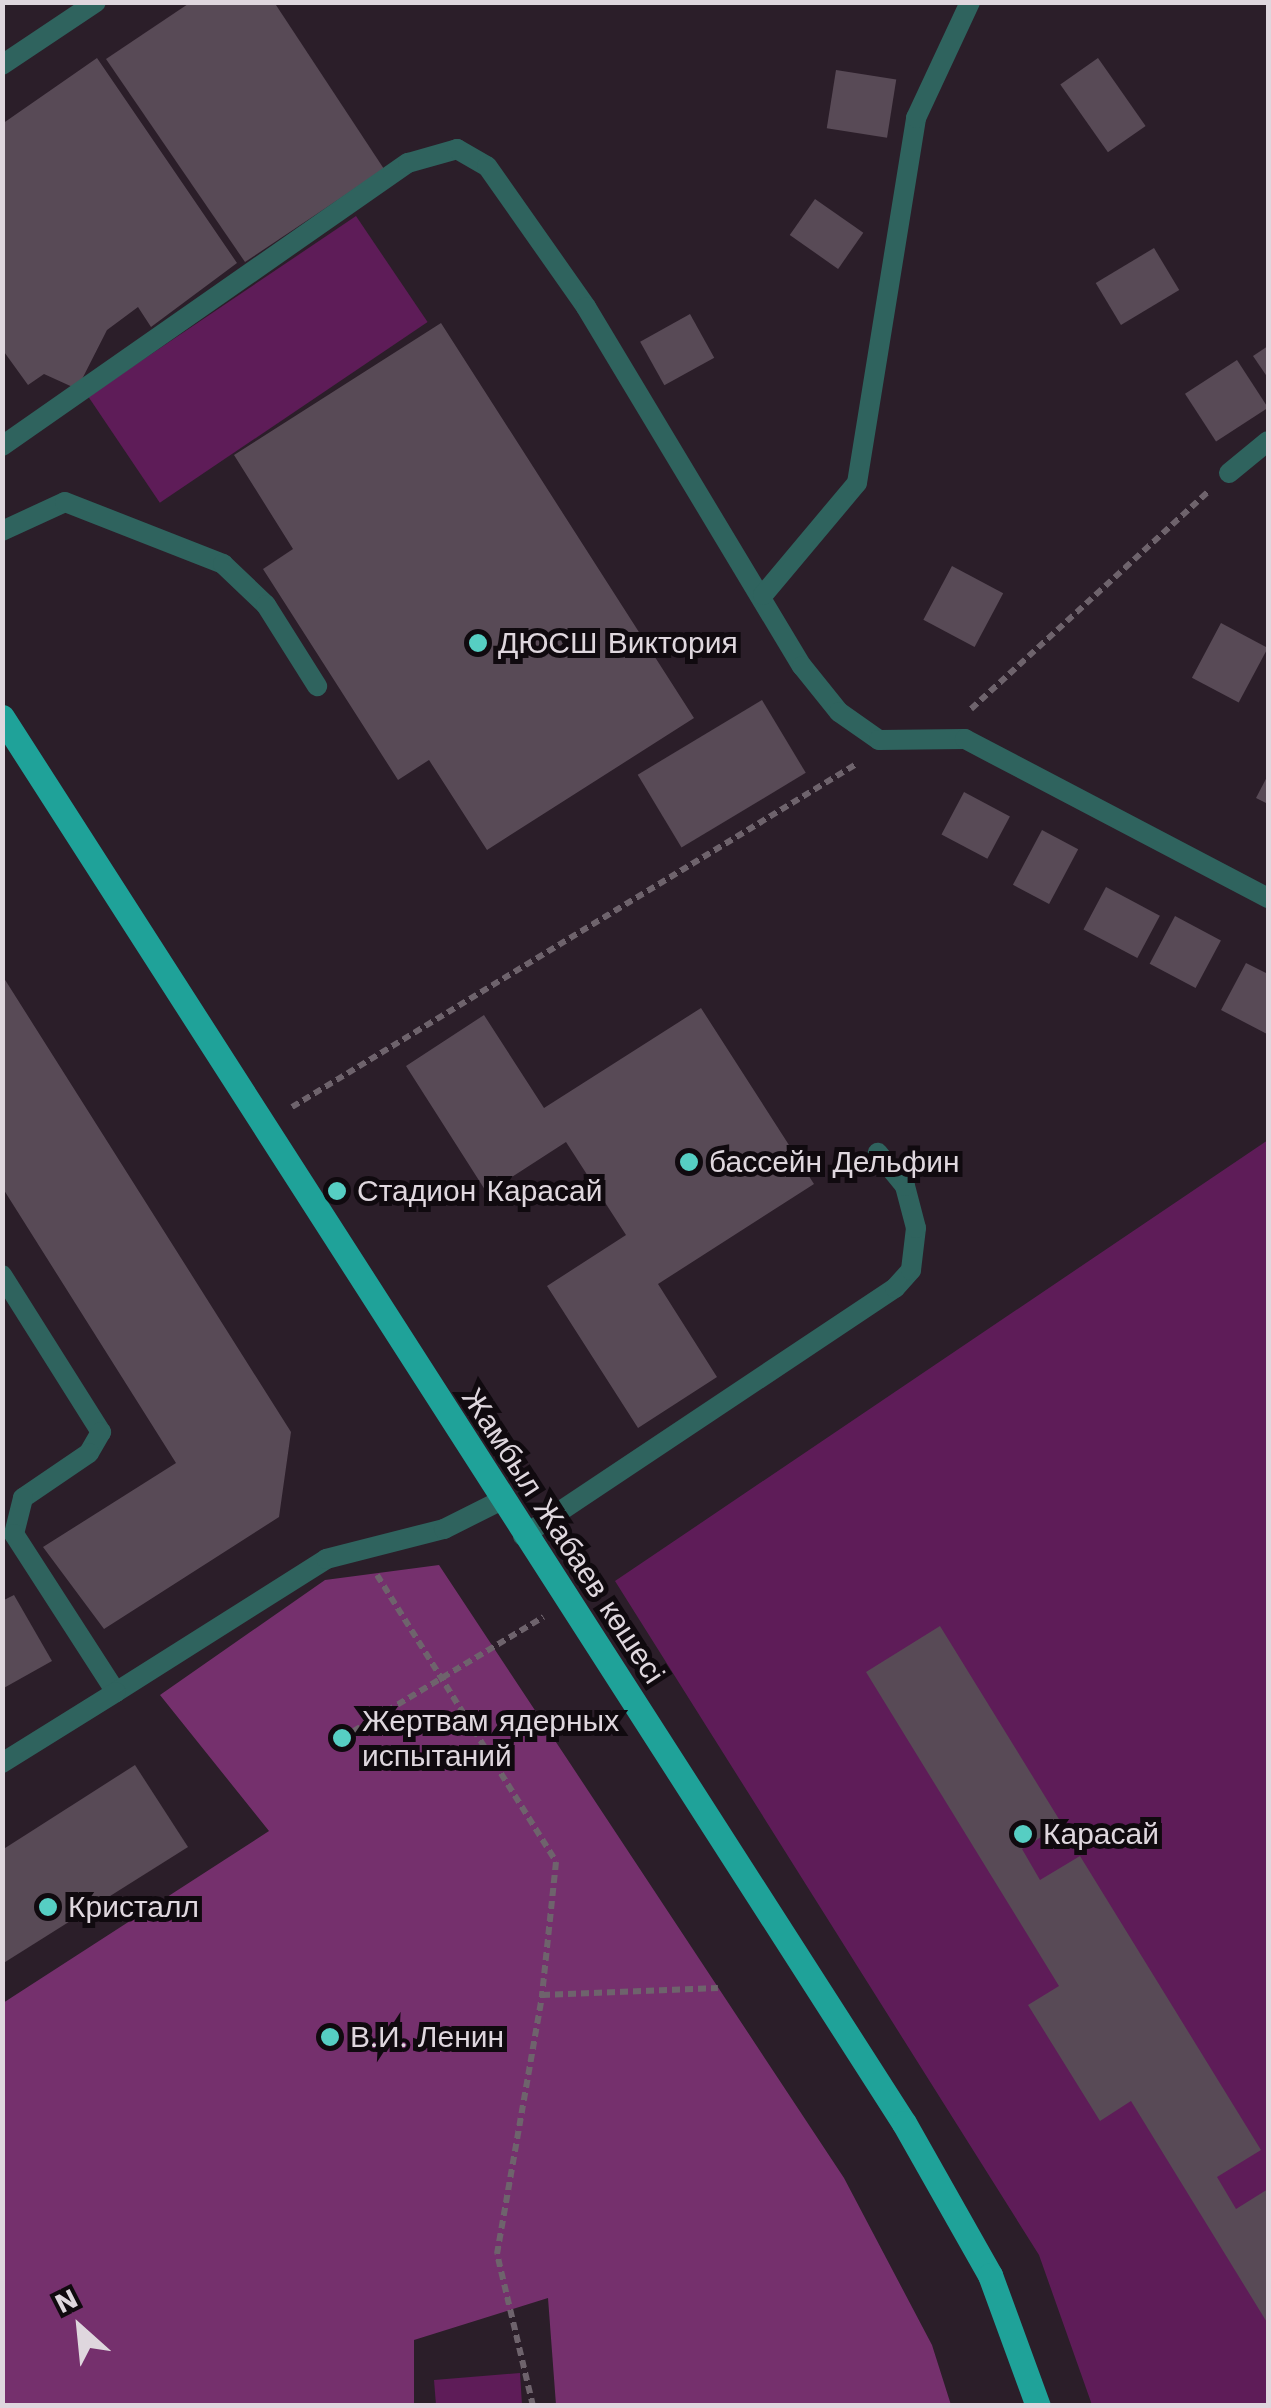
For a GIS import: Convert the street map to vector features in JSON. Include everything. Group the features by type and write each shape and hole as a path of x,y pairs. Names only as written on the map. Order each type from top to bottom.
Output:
{"main road":[{"name":"Жамбыл Жабаев көшесі","path":"2,717 11,748 266,1123 500,1501 904,2123 990,2275 1038,2406"}],"lane":[{"path":"2,66 96,2"},
{"path":"764,595 857,484 916,118 970,2"},
{"path":"2,446 408,163 458,149 487,166 586,308 764,595 814,684 860,730 893,741 945,734 1268,898"},
{"path":"1229,473 1268,441"},
{"path":"2,531 65,502 223,564 266,605 317,686"},
{"path":"523,1536 896,1288 910,1270 916,1228 905,1186 878,1153"},
{"path":"2,1274 101,1432 88,1453 23,1498 14,1534 116,1692"},
{"path":"2,1763 358,1544 444,1529 500,1501"}],"path":[{"path":"945,734 1229,473"},
{"path":"266,1123 893,741"},
{"path":"358,1544 556,1862 542,1995 497,2254 533,2406"},
{"path":"342,1738 566,1603"},
{"path":"542,1995 718,1988"}],"shaded area":[{"path":"356,216 428,322 160,503 88,397"},
{"name":"Карасай","path":"1268,1140 1268,2405 1092,2405 1039,2255 615,1581"},
{"path":"439,1565 844,2178 932,2345 951,2405 556,2405 548,2298 414,2340 414,2405 3,2405 3,2003 269,1831 160,1695 325,1580"},
{"path":"520,2373 522,2405 436,2405 434,2380"}],"building":[{"path":"191,2 274,2 384,169 245,262 106,59"},
{"path":"97,58 237,263 151,327 138,307 107,330 77,389 44,374 28,385 2,349 2,124"},
{"path":"1098,58 1146,126 1108,152 1060,84"},
{"path":"836,70 896,80 887,138 827,128"},
{"path":"815,199 863,233 838,269 790,235"},
{"path":"1154,248 1179,290 1121,325 1096,283"},
{"path":"690,314 714,358 664,385 640,342"},
{"name":"ДЮСШ Виктория","path":"441,323 694,718 487,850 429,760 398,780 263,569 293,549 234,455"},
{"path":"1268,346 1268,378 1253,356"},
{"path":"1237,360 1268,408 1216,442 1185,394"},
{"path":"952,566 1003,593 975,647 923,620"},
{"path":"1221,623 1268,648 1239,703 1192,678"},
{"path":"762,700 806,773 681,848 638,775"},
{"path":"1268,775 1268,804 1256,798"},
{"path":"964,792 1010,816 987,859 941,834"},
{"path":"1042,830 1078,849 1049,904 1013,885"},
{"path":"1106,887 1160,916 1137,958 1083,929"},
{"path":"1175,916 1221,940 1196,988 1150,964"},
{"path":"1246,963 1268,974 1267,1034 1221,1010"},
{"path":"2,975 291,1432 279,1517 104,1629 43,1547 176,1463 2,1187"},
{"path":"701,1008 814,1184 658,1284 717,1377 638,1428 547,1286 626,1235 566,1142 487,1193 406,1066 484,1015 544,1108"},
{"path":"14,1595 52,1661 2,1689 2,1601"},
{"path":"940,1626 1062,1824 1022,1849 1040,1880 1080,1856 1261,2150 1217,2177 1236,2209 1268,2189 1268,2324 1131,2101 1100,2121 1028,2005 1059,1986 866,1672"},
{"name":"Кристалл","path":"135,1765 188,1847 2,1964 2,1850"}],"place":[{"name":"ДЮСШ Виктория","path":"478,643"},
{"name":"бассейн Дельфин","path":"689,1162"},
{"name":"Стадион Карасай","path":"337,1191"},
{"name":"Жертвам ядерных испытаний","path":"342,1738"},
{"name":"Карасай","path":"1023,1834"},
{"name":"Кристалл","path":"48,1907"},
{"name":"В.И. Ленин","path":"330,2037"}]}
